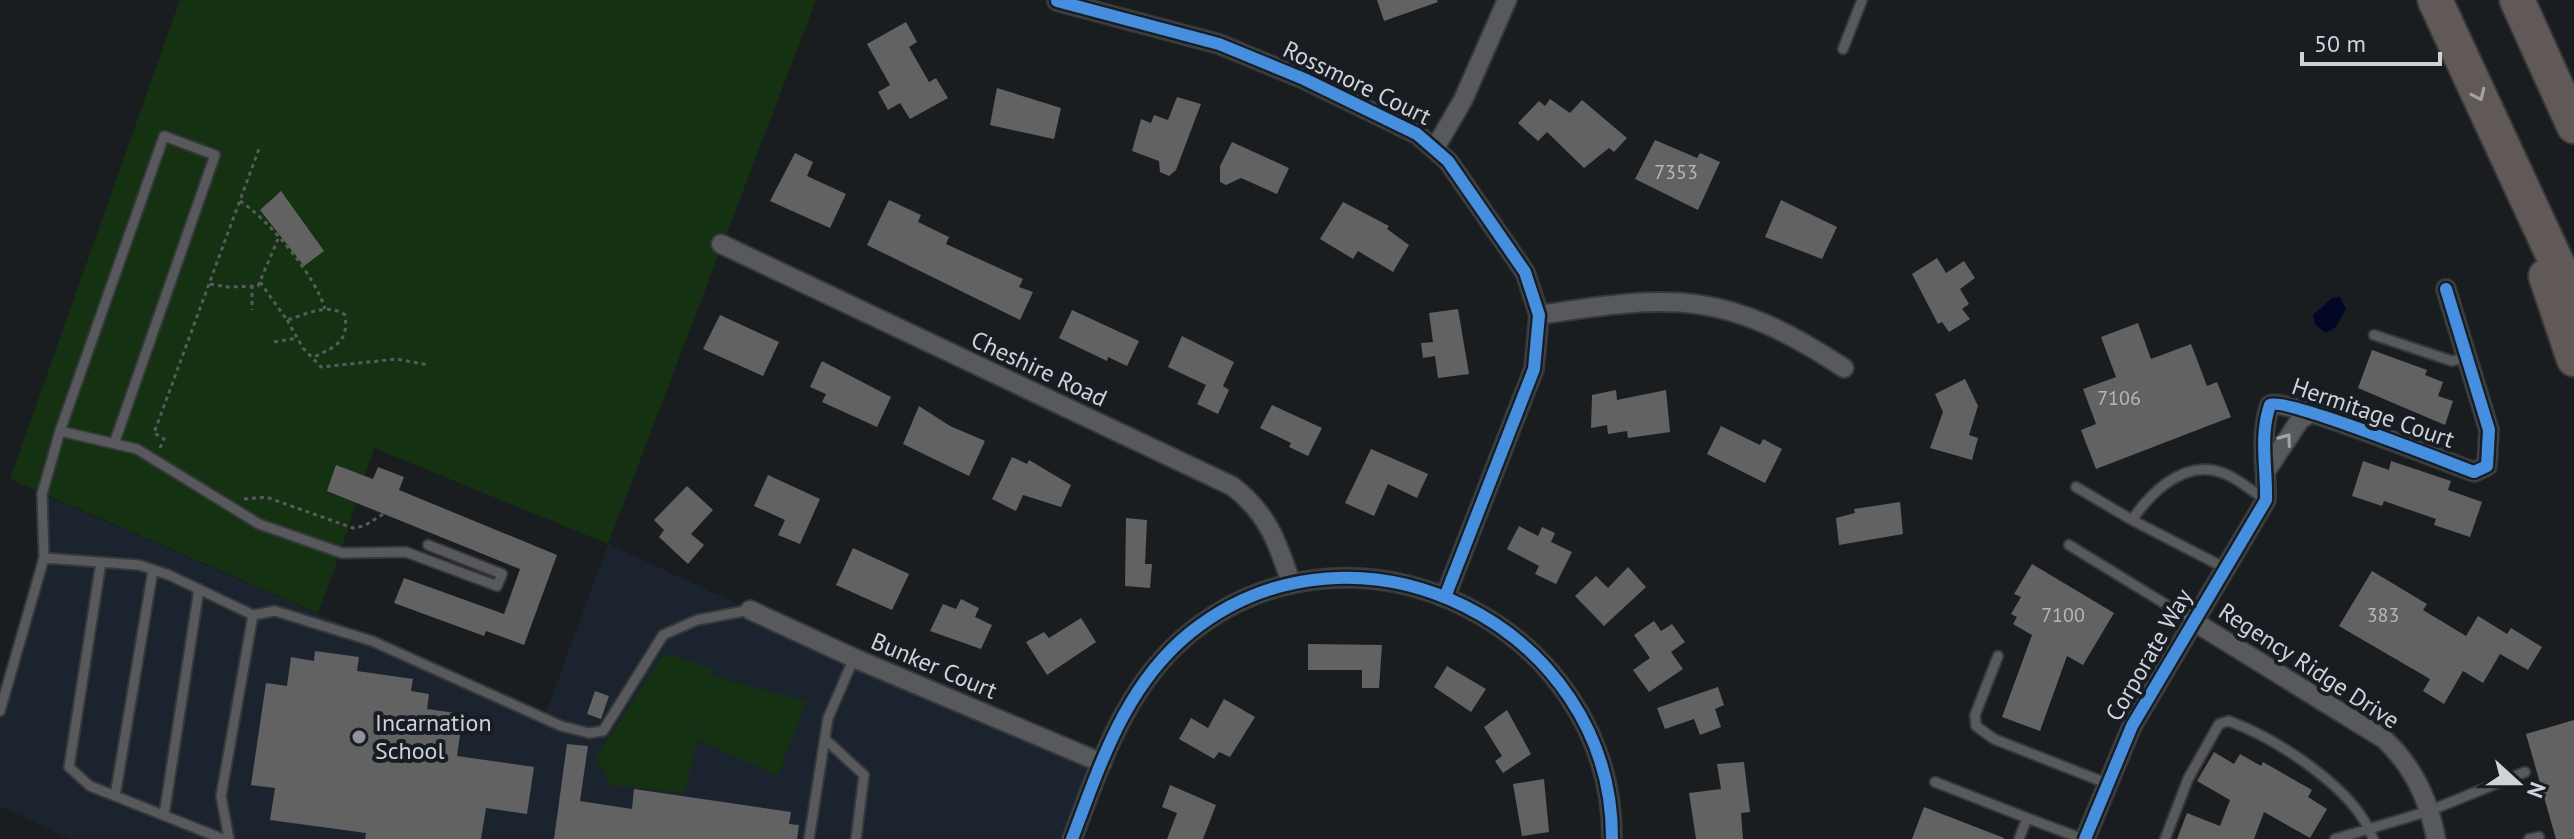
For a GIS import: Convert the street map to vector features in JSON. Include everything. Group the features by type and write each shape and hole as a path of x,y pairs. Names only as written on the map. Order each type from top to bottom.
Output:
{"highway":[{"path":"2435,0 2574,300"},
{"path":"2517,0 2574,126"},
{"path":"2528,0 2574,72"},
{"path":"2500,139 2574,359"}],"street":[{"path":"1435,148 1463,100 1507,0"},
{"name":"Rossmore Court","path":"1057,1 1219,44 1396,122 1435,148 1525,272 1539,315 1534,369 1445,597"},
{"name":"Cheshire Road","path":"721,244 1232,486 1261,512 1275,535 1291,583"},
{"name":"Hermitage Court","path":"2266,471 2262,451 2270,405 2278,402 2474,472 2480,470 2490,457 2489,430 2446,289"},
{"path":"1539,315 1634,300 1698,302 1760,320 1844,368"},
{"name":"Hermitage Court","path":"2266,471 2300,420 2311,413"},
{"path":"2266,471 2266,500"},
{"name":"Corporate Way","path":"2084,839 2132,726 2266,500"},
{"path":"1072,839 1133,696 1173,648 1230,607 1291,583 1350,576 1378,579 1445,597 1497,624 1527,648 1554,677 1576,710 1602,766 1612,839"},
{"name":"Bunker Court","path":"750,610 854,658 1102,763"},
{"name":"Regency Ridge Drive","path":"2193,621 2384,739 2409,766 2429,811 2436,839"}],"lane":[{"path":"1843,49 1862,0"},
{"path":"0,711 44,558 42,494 60,431 164,136 215,155 115,441"},
{"path":"2374,335 2452,361 2466,357"},
{"path":"60,431 115,441 137,449 259,524 342,553 406,552 497,586 502,574 428,545"},
{"path":"2132,520 2152,491 2189,473 2211,470 2228,475 2266,500"},
{"path":"2076,487 2225,568"},
{"path":"2069,545 2193,621"},
{"path":"44,558 153,570 253,615 275,611 321,623 372,641 561,726 589,733 603,731 663,635 697,620 750,610"},
{"path":"101,562 69,767 90,786 226,839 221,796 253,615"},
{"path":"115,796 153,570"},
{"path":"164,815 199,589"},
{"path":"1998,656 1975,715 1976,726 1994,739 2106,783"},
{"path":"809,839 828,718 854,658"},
{"path":"2165,839 2188,779 2219,724 2229,721 2326,776 2369,826 2373,839"},
{"path":"825,739 864,775 856,839"},
{"path":"2335,839 2369,826 2429,811 2525,772"},
{"path":"1935,782 2084,839"},
{"path":"2019,839 2027,818"}],"path":[{"path":"159,450 164,439 154,433 260,146"},
{"path":"240,201 257,212 315,284 325,309"},
{"path":"210,283 227,287 258,286 278,239"},
{"path":"260,282 297,338 321,367 397,359 428,365"},
{"path":"252,285 252,310"},
{"path":"287,320 325,309 338,310 345,315 347,331 342,343 312,358"},
{"path":"274,342 297,338"},
{"path":"239,500 266,497 353,528 364,526 385,513"}],"shaded area":[{"path":"42,494 546,713 608,544 854,658 1102,763 1072,839 70,839 0,806 0,711 44,558"}],"green space":[{"path":"180,0 816,0 608,544 374,448 318,613 10,479"},
{"path":"664,653 713,669 685,793 612,785 596,758"},
{"path":"712,676 806,701 778,776 698,740"}],"water":[{"path":"2333,297 2340,297 2346,309 2336,327 2325,333 2315,324 2313,315"}],"building":[{"path":"1377,0 1437,0 1438,2 1384,21"},
{"path":"906,22 917,42 909,47 929,82 936,78 948,98 910,119 900,103 888,110 878,92 890,85 867,44"},
{"path":"997,88 1061,108 1054,139 990,125"},
{"path":"1177,97 1201,104 1176,170 1169,176 1160,172 1159,161 1132,151 1141,119 1151,123 1154,115 1168,120"},
{"path":"1550,99 1570,113 1582,100 1627,138 1614,152 1609,148 1584,168 1547,132 1538,141 1518,123 1539,101 1545,106"},
{"path":"1655,140 1697,158 1700,153 1720,162 1698,210 1635,179"},
{"path":"1232,142 1289,168 1277,194 1241,178 1226,185 1220,182 1220,166"},
{"path":"795,153 813,162 807,176 846,194 830,228 770,201"},
{"path":"281,191 324,251 304,266 260,210"},
{"path":"889,200 921,215 918,222 949,237 946,244 1023,279 1019,287 1033,292 1020,320 867,245"},
{"path":"1781,200 1837,227 1822,259 1765,237"},
{"path":"1343,202 1389,226 1387,229 1409,245 1393,272 1358,251 1353,259 1320,239"},
{"path":"1937,258 1946,273 1964,261 1975,278 1960,289 1969,304 1962,309 1970,319 1949,332 1942,322 1938,324 1912,274"},
{"path":"1458,309 1469,374 1438,378 1435,356 1423,358 1421,343 1433,342 1429,313"},
{"path":"1072,310 1139,341 1127,366 1108,357 1107,361 1059,338"},
{"path":"720,315 779,342 763,376 703,349"},
{"path":"2138,323 2151,359 2191,344 2207,386 2217,382 2231,417 2096,469 2081,430 2096,424 2083,389 2116,377 2101,337"},
{"path":"1182,336 1234,362 1223,386 1229,390 1218,414 1197,404 1206,385 1168,367"},
{"path":"2372,350 2427,370 2425,375 2443,382 2438,396 2453,401 2445,425 2358,388"},
{"path":"822,361 891,397 877,427 822,402 826,394 810,387"},
{"path":"1965,379 1978,406 1969,435 1978,438 1972,460 1930,448 1943,412 1935,394"},
{"path":"1616,390 1617,400 1666,390 1670,432 1628,438 1627,431 1608,434 1607,425 1591,428 1592,395"},
{"path":"1272,405 1322,428 1308,456 1289,447 1291,443 1260,428"},
{"path":"919,406 950,426 985,441 969,476 903,444"},
{"path":"1721,426 1760,445 1763,439 1782,449 1765,483 1707,454"},
{"path":"1371,449 1428,474 1417,498 1388,484 1374,516 1345,503"},
{"path":"1012,457 1027,464 1029,460 1071,485 1061,507 1023,495 1016,511 992,499"},
{"path":"2363,461 2389,470 2391,461 2451,481 2448,490 2482,502 2470,537 2434,525 2436,519 2384,501 2382,506 2352,496"},
{"path":"336,465 373,479 378,467 404,477 399,490 557,555 524,645 486,631 484,636 394,603 404,578 504,614 520,569 327,491"},
{"path":"768,475 820,499 800,544 778,535 785,520 754,506"},
{"path":"687,486 713,510 691,534 704,545 688,564 659,537 664,530 654,520"},
{"path":"1900,502 1903,534 1839,545 1836,518 1855,513 1854,509"},
{"path":"1126,518 1147,520 1145,564 1152,564 1150,588 1125,586"},
{"path":"1519,526 1538,536 1542,527 1555,533 1551,542 1572,552 1556,584 1535,574 1539,566 1507,549"},
{"path":"853,548 909,574 892,610 836,585"},
{"path":"2032,564 2114,613 2083,665 2067,656 2040,731 2002,717 2032,635 2013,624 2017,617 2011,614 2021,597 2014,594"},
{"path":"1628,567 1646,587 1604,626 1575,596 1596,576 1608,588"},
{"path":"2372,571 2427,604 2423,610 2466,636 2478,616 2507,634 2511,628 2542,647 2528,670 2500,654 2483,683 2463,671 2444,704 2423,691 2430,679 2339,626"},
{"path":"961,599 979,608 975,617 992,625 981,649 930,631 943,604 956,609"},
{"path":"1081,618 1096,642 1047,675 1026,642 1044,632 1049,638"},
{"path":"1654,621 1661,631 1672,624 1685,642 1671,652 1683,669 1649,692 1633,670 1650,658 1634,635"},
{"path":"1308,644 1382,645 1379,688 1362,688 1362,670 1308,670"},
{"name":"Incarnation School","path":"315,651 359,657 357,671 413,679 411,691 429,694 427,709 463,714 457,756 534,767 527,814 486,808 481,839 365,839 366,833 270,820 275,788 251,785 266,683 287,686 291,657 314,661"},
{"path":"1447,666 1486,689 1471,712 1434,687"},
{"path":"1718,687 1724,705 1715,709 1721,727 1700,735 1694,719 1665,729 1657,708"},
{"path":"595,691 609,696 601,719 587,714"},
{"path":"1224,699 1255,717 1230,757 1219,752 1214,759 1179,739 1191,718 1208,728"},
{"path":"1507,710 1531,754 1503,773 1495,761 1502,756 1484,727"},
{"path":"2574,720 2574,839 2556,839 2526,734"},
{"name":"Incarnation School","path":"567,744 588,746 580,801 632,809 634,789 791,812 789,824 799,825 797,839 554,839"},
{"path":"2214,752 2234,764 2240,754 2261,766 2263,762 2312,790 2308,797 2327,809 2310,838 2264,812 2254,839 2177,839 2187,813 2220,826 2230,800 2197,781"},
{"path":"1744,762 1750,812 1741,813 1743,839 1696,839 1689,793 1721,789 1717,764"},
{"path":"1544,779 1549,832 1522,836 1513,784"},
{"path":"1170,785 1216,805 1203,839 1167,839 1177,813 1162,807"},
{"path":"1924,807 2004,838 2004,839 1912,839"}],"cycle path":[{"path":"1057,1 1219,44 1304,79 1417,134 1448,161 1525,272 1539,315 1534,369 1445,597"},
{"path":"2085,839 2132,726 2266,500 2264,441 2270,405 2282,405 2334,420 2474,472 2487,466 2489,430 2446,289"},
{"path":"1072,839 1118,727 1132,701 1168,653 1191,632 1257,594 1327,578 1398,583 1464,606 1523,645 1570,699 1601,764 1612,839"}],"place":[{"name":"Incarnation School","path":"359,737"}]}
